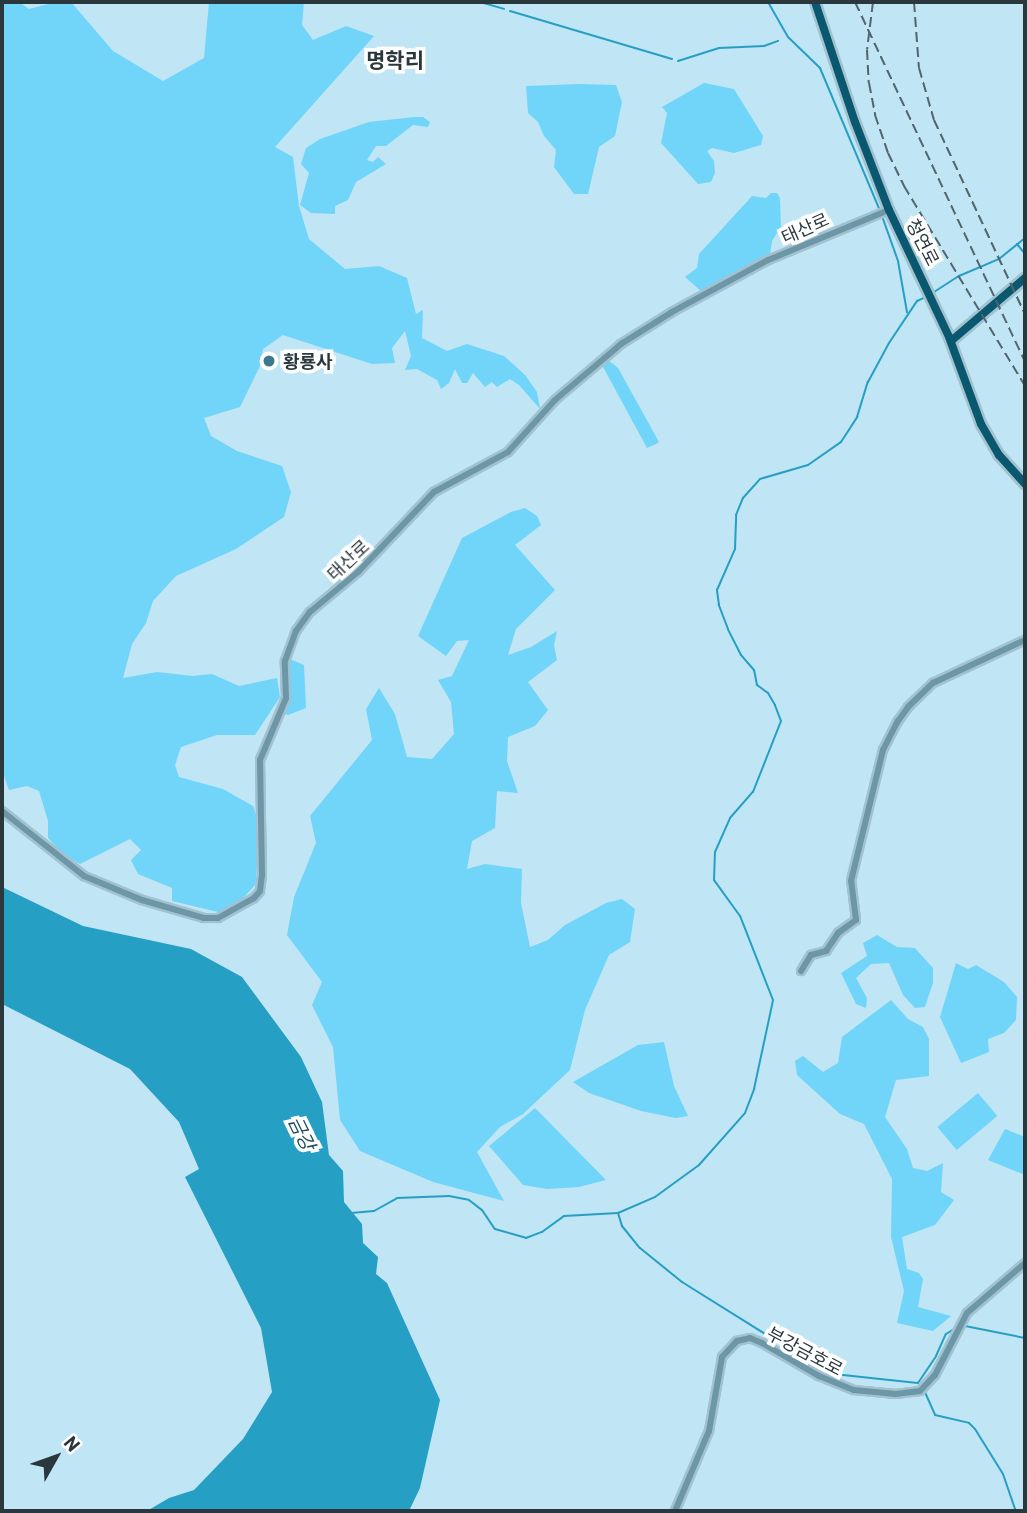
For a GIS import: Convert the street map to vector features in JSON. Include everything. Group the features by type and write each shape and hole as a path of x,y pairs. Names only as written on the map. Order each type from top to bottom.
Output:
{"main road":[{"name":"청연로","path":"815,2 888,211 920,270 988,438 1025,484"},
{"path":"950,339 1025,278"}],"street":[{"name":"태산로","path":"2,811 84,876 142,900 204,918 218,918 254,898 260,891 262,875 260,760 286,698 285,661 296,631 310,611 359,571 434,492 455,478 498,460 555,400 621,344 672,312 768,260 888,211"},
{"path":"801,971 811,955 826,951 838,933 856,920 851,892 854,867 883,750 898,721 908,707 933,683 1025,640"},
{"name":"부강금호로","path":"675,1511 709,1430 722,1357 737,1340 750,1338 762,1343 819,1376 854,1390 896,1394 923,1389 962,1321 981,1298 1025,1263"}],"shaded area":[{"path":"2,2 19,2 29,9 56,2 71,2 113,51 163,81 204,58 209,2 304,2 302,25 313,40 346,26 374,36 275,147 293,157 299,206 309,239 345,269 379,266 407,278 416,314 423,310 422,338 447,351 467,344 504,356 525,375 537,392 540,409 519,385 510,379 497,387 492,382 485,387 473,373 467,383 462,383 455,369 449,383 441,389 437,380 417,369 405,370 411,356 405,331 392,348 395,363 372,364 283,335 263,349 261,364 240,407 204,418 211,436 237,451 282,466 291,492 284,517 236,549 176,576 153,601 146,623 132,644 123,678 157,672 193,676 212,674 239,686 277,678 280,697 255,735 217,735 181,747 175,765 179,777 223,789 253,806 259,823 256,884 237,905 222,913 172,901 172,888 138,874 131,860 141,850 130,839 80,864 64,855 48,838 48,821 39,791 27,786 9,790 5,779 2,764"},
{"path":"704,83 734,89 763,136 761,145 734,153 712,148 707,151 714,161 715,173 711,182 698,184 661,143 667,113 662,107"},
{"path":"616,85 622,102 615,136 599,147 588,194 574,194 554,167 556,150 544,136 538,122 528,113 526,86"},
{"path":"423,117 430,122 428,127 413,125 386,146 376,146 367,160 373,162 378,157 386,164 356,182 348,200 335,206 335,214 311,213 300,205 309,173 301,164 306,148 320,139 369,122"},
{"path":"771,193 777,193 780,198 781,227 772,241 770,255 702,292 685,277 697,268 699,254 752,196 766,198"},
{"path":"608,360 618,368 659,442 656,444 647,448 602,365"},
{"path":"525,508 537,516 541,525 515,545 555,590 516,629 508,655 531,647 557,631 554,645 557,660 528,682 548,710 535,726 508,737 507,761 518,793 497,791 495,828 472,841 467,869 485,864 522,869 521,903 530,947 548,940 565,925 606,903 622,899 635,909 630,942 609,955 585,1010 570,1070 523,1114 500,1127 477,1152 504,1201 433,1182 360,1151 340,1120 333,1047 312,1005 322,982 287,935 294,897 316,843 310,816 372,740 366,709 379,688 395,714 407,757 432,759 454,734 451,702 438,680 452,676 469,640 457,641 446,656 418,636 462,538 511,512"},
{"path":"292,660 304,665 306,708 288,715 283,713 286,662"},
{"path":"877,935 897,947 915,948 933,968 933,983 925,1007 915,1008 903,995 889,963 871,964 856,978 867,998 866,1008 856,1004 841,973 867,956 863,943"},
{"path":"956,963 968,969 976,965 1004,982 1017,997 1016,1020 1004,1033 988,1039 989,1052 961,1063 940,1017"},
{"path":"891,1000 908,1019 923,1027 929,1039 929,1076 896,1080 885,1117 907,1149 913,1168 927,1171 943,1163 941,1192 954,1200 935,1225 902,1237 907,1269 919,1273 923,1279 918,1307 951,1316 933,1331 897,1323 904,1291 891,1237 892,1179 864,1124 840,1114 797,1075 795,1061 803,1056 823,1072 838,1063 842,1037"},
{"path":"664,1042 674,1086 688,1116 676,1118 641,1111 589,1093 573,1082 638,1045"},
{"path":"978,1093 997,1116 957,1150 937,1127"},
{"path":"535,1108 606,1180 579,1187 547,1189 523,1185 489,1146"},
{"path":"1005,1129 1025,1137 1025,1175 988,1160"}],"water":[{"name":"금강","path":"2,887 83,926 191,949 242,977 301,1057 322,1102 329,1155 343,1171 344,1202 362,1224 363,1243 378,1257 376,1274 387,1283 440,1400 420,1488 409,1511 147,1511 169,1498 194,1490 243,1439 272,1392 261,1328 185,1177 199,1169 179,1122 130,1069 2,1004"}],"waterway":[{"path":"480,2 504,9"},
{"path":"768,2 788,37 820,68 880,211"},
{"path":"510,11 672,59"},
{"path":"678,61 719,48 764,46 778,41"},
{"path":"882,216 898,261 907,312"},
{"path":"931,294 959,276 999,259 1025,238"},
{"path":"1017,244 1025,254"},
{"path":"351,1213 374,1211 397,1198 449,1196 469,1200 482,1210 495,1229 526,1238 542,1232 564,1216 618,1213 655,1197 699,1165 745,1113 754,1089 773,1000 740,916 714,880 715,852 730,818 753,792 781,721 768,693 757,685 754,670 741,655 728,629 719,605 717,590 735,549 736,515 743,498 760,479 808,465 841,442 857,417 868,382 889,343 917,301 926,297"},
{"path":"618,1213 622,1226 640,1248 682,1282 778,1342 843,1375 918,1383 936,1356 946,1334 959,1326"},
{"path":"965,1326 1025,1338"},
{"path":"924,1390 935,1415 969,1423 975,1429 1003,1474 1016,1511"}],"railway":[{"path":"855,2 1025,362"},
{"path":"873,2 867,50 869,83 875,115 888,153 904,186 1025,386"},
{"path":"914,2 919,68 934,120 1025,314"}],"place":[{"name":"황룡사","path":"269,361"}],"district":[{"name":"명학리","path":"395,60"}]}
